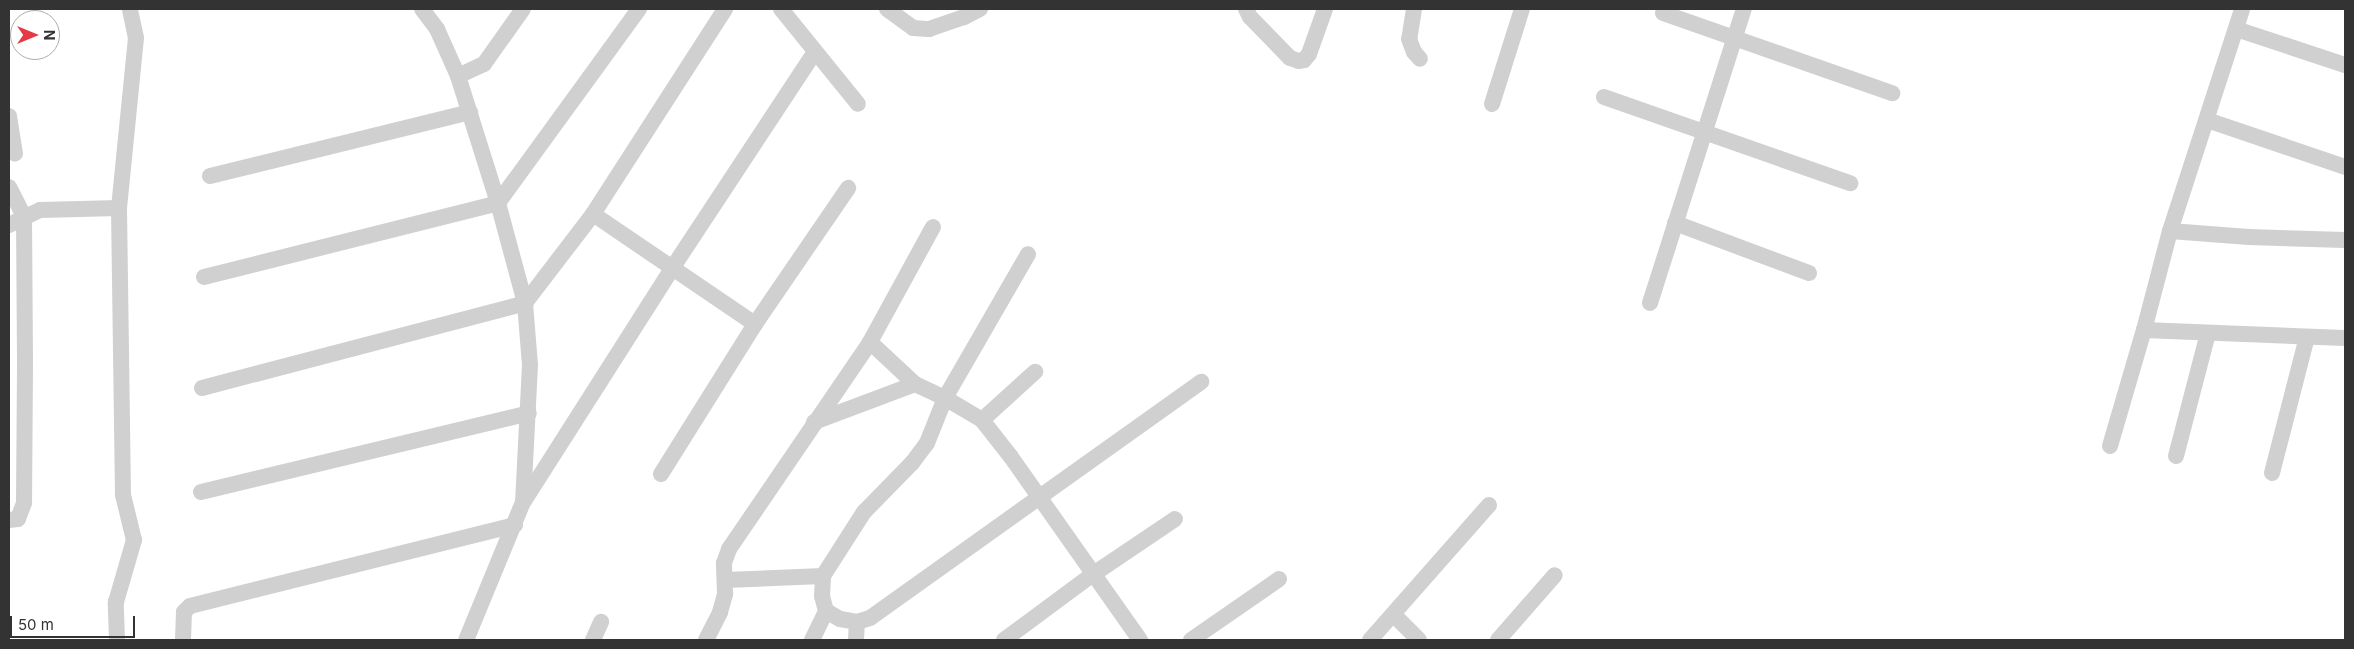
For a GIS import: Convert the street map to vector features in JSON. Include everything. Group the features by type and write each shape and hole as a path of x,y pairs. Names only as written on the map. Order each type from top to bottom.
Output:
{"street":[{"path":"117,640 116,602 134,540 123,495 119,208 136,38 130,9"},
{"path":"422,9 437,29 458,76 498,202 525,303 530,365 523,502"},
{"path":"458,76 484,64 523,9"},
{"path":"204,277 498,202 639,9"},
{"path":"202,388 525,303 593,214 725,9"},
{"path":"782,9 858,104"},
{"path":"887,9 913,28 929,28 964,18 980,9"},
{"path":"1246,9 1250,18 1290,58 1299,61 1304,60 1309,54 1325,9"},
{"path":"1414,9 1408,32 1410,45 1420,59"},
{"path":"1492,104 1522,9"},
{"path":"1650,303 1744,9"},
{"path":"2110,446 2144,330 2170,231 2242,9"},
{"path":"1663,12 1892,92"},
{"path":"2236,29 2345,65"},
{"path":"466,640 523,502 673,267 815,52"},
{"path":"1604,97 1850,183"},
{"path":"210,176 470,112"},
{"path":"9,116 14,154"},
{"path":"2207,120 2345,167"},
{"path":"9,187 24,216 24,503 18,518 9,520"},
{"path":"661,474 755,324 848,188"},
{"path":"9,225 24,216 40,210 119,208"},
{"path":"593,214 755,324"},
{"path":"1675,223 1810,273"},
{"path":"706,640 720,612 725,594 724,563 729,549 870,342 933,227"},
{"path":"2170,231 2248,237 2345,240"},
{"path":"812,640 826,611 822,596 823,576 864,512 912,463 927,443 945,398 1028,254"},
{"path":"2144,330 2345,338"},
{"path":"2176,456 2208,333"},
{"path":"2272,473 2307,337"},
{"path":"870,342 915,384 945,398 982,420 1011,457 1092,576 1140,640"},
{"path":"982,420 1035,372"},
{"path":"826,611 840,619 857,622 870,618 1201,382"},
{"path":"814,422 915,384"},
{"path":"201,492 529,413"},
{"path":"1370,640 1489,505"},
{"path":"1004,640 1175,519"},
{"path":"183,640 184,612 190,606 515,525"},
{"path":"1498,640 1555,575"},
{"path":"725,580 823,576"},
{"path":"1191,640 1279,579"},
{"path":"1394,615 1419,640"},
{"path":"593,640 601,622"},
{"path":"856,640 857,622"}]}
